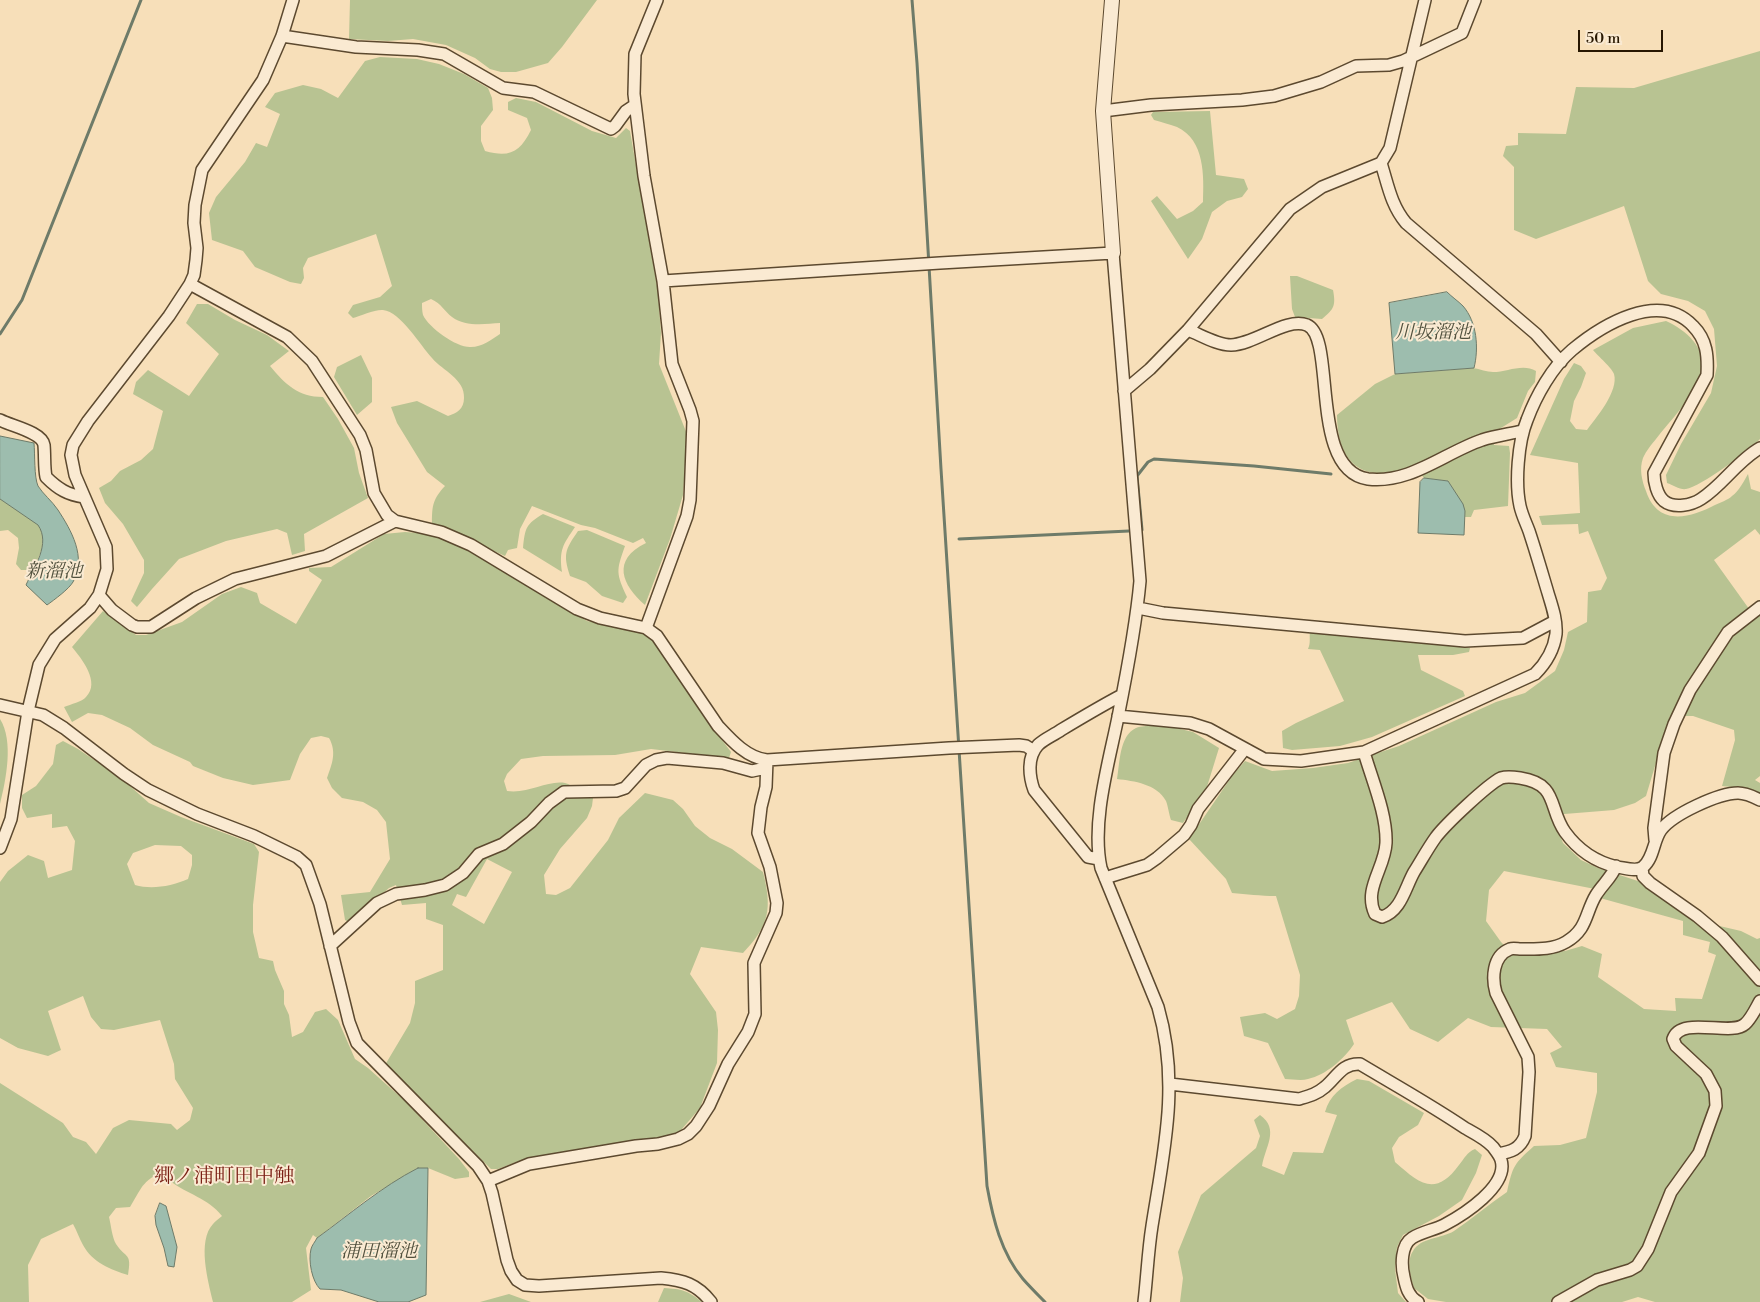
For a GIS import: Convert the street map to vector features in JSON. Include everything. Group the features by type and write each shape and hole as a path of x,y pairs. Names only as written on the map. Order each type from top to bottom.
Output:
{"street":[{"path":"0,848 11,819 28,711 34,681 40,665 55,639 90,608 99,595 107,570 106,547 74,469 71,455 73,445 88,421 169,316 190,284 194,275 196,260 195,205 202,170 263,80 282,36 293,0"},
{"path":"646,628 687,516 690,500 692,421 690,410 672,364 663,281 644,176 635,105 635,54 657,0"},
{"path":"1112,0 1103,111 1140,574 1138,608 1100,812 1098,844 1099,859 1105,878 1158,1007 1165,1031 1170,1084 1167,1128 1152,1228 1144,1302"},
{"path":"1124,391 1150,369 1188,330 1295,205 1322,187 1381,163 1390,148 1425,0"},
{"path":"1103,111 1151,105 1242,100 1274,96 1322,82 1356,66 1389,65 1412,57 1462,33 1475,0"},
{"path":"282,36 356,47 418,50 444,54 503,88 534,92 610,129 615,126 626,111 635,105"},
{"path":"1381,163 1392,202 1406,222 1536,334 1561,362"},
{"path":"663,281 1113,253"},
{"path":"190,284 287,337 312,361 360,435 366,450 374,493 387,515 395,521 441,532 472,545 577,609 600,618 646,628 657,636 718,726 745,751 766,764"},
{"path":"1118,716 1190,722 1209,728 1244,750 1264,759 1301,761 1364,752 1536,674 1545,664 1556,633 1555,622 1541,569 1520,506 1518,469 1522,431 1541,393 1561,362 1571,351 1594,334 1618,321 1646,310 1657,309 1678,314 1688,320 1699,331 1705,344 1708,359 1706,375 1700,390 1654,473 1654,482 1663,500 1671,505 1681,506 1700,500 1760,448"},
{"path":"1188,330 1230,345 1254,340 1286,325 1298,324 1308,326 1313,330 1320,348 1330,424 1336,452 1347,469 1356,475 1366,478 1395,478 1425,468 1480,441 1522,431"},
{"path":"0,420 10,426 40,436 44,442 46,477 60,490 73,496 84,497"},
{"path":"99,595 112,610 132,625 151,627 196,598 235,579 326,556 395,521"},
{"path":"1655,841 1654,828 1664,753 1674,724 1690,690 1728,632 1760,607"},
{"path":"1138,608 1163,613 1465,641 1523,638 1555,622"},
{"path":"1099,859 1088,858 1034,790 1029,768 1034,751 1038,745 1122,695"},
{"path":"0,705 43,715 64,728 148,790 197,814 254,836 297,857 306,865 320,904 349,1022 357,1043 478,1166 488,1181 506,1260 517,1280 525,1284 539,1286 661,1278 680,1279 705,1294 711,1302"},
{"path":"330,946 377,903 396,894 445,885 463,873 479,854 503,844 531,822 548,803 564,792 616,792 625,788 646,766 656,760 666,758 723,763 752,771 766,764 953,748 1019,745 1026,746 1034,751"},
{"path":"1105,878 1147,865 1184,835 1198,809 1244,750"},
{"path":"1364,752 1382,814 1386,843 1383,860 1371,892 1371,905 1375,914 1382,917 1395,908 1414,872 1437,836 1490,786 1502,778 1512,777 1530,780 1543,786 1553,802 1564,830 1576,845 1598,861 1636,870 1642,868 1648,860 1661,830 1670,821 1724,795 1740,793 1760,800"},
{"path":"488,1181 529,1164 618,1148 658,1144 678,1139 688,1134 696,1126 709,1106 728,1064 748,1032 755,1014 754,962 776,913 777,903 770,867 758,833 766,787 766,764"},
{"path":"1498,1154 1513,1151 1522,1144 1525,1136 1529,1072 1528,1057 1496,993 1493,983 1496,965 1501,956 1510,949 1553,948 1580,932 1595,896 1616,866"},
{"path":"1642,868 1643,876 1650,883 1697,916 1722,937 1760,980"},
{"path":"1558,1302 1597,1280 1637,1266 1648,1249 1671,1192 1698,1153 1716,1106 1715,1091 1706,1074 1676,1046 1672,1039 1674,1033 1680,1029 1707,1027 1738,1028 1744,1025 1760,1001"},
{"path":"1170,1084 1299,1099 1312,1096 1325,1088 1346,1066 1353,1063 1360,1064 1449,1117 1492,1146 1502,1162 1500,1178 1493,1187 1475,1205 1462,1214 1444,1225 1412,1238 1405,1246 1403,1273 1407,1292 1418,1302"}],"green space":[{"path":"350,0 597,0 548,63 516,72 501,72 490,69 475,58 446,45 413,39 388,41 349,39"},
{"path":"1760,51 1760,439 1735,460 1702,482 1693,487 1681,489 1667,483 1666,475 1681,444 1711,393 1717,366 1714,329 1705,311 1688,301 1661,294 1648,281 1624,206 1536,239 1514,230 1514,167 1503,156 1506,146 1518,145 1518,133 1566,134 1576,87 1634,88"},
{"path":"380,57 417,59 439,64 464,74 488,88 492,98 493,110 481,126 481,141 485,151 501,154 508,153 518,148 527,138 531,130 527,118 508,110 508,102 516,98 536,102 592,131 616,138 626,128 630,131 658,292 661,333 659,364 687,434 683,495 670,539 645,605 631,589 624,573 624,565 628,557 646,543 643,538 633,543 532,506 520,529 517,548 508,550 505,556 432,523 434,503 445,486 427,472 397,423 391,407 417,401 448,416 461,408 464,402 463,391 457,380 432,358 410,330 390,312 380,310 353,318 348,313 353,305 380,297 392,286 376,234 308,258 303,268 304,278 301,284 290,282 255,267 243,251 212,240 209,213 216,197 245,162 256,143 267,147 280,114 265,107 275,93 303,85 321,89 338,98 365,61","holes":["431,299 457,320 475,324 500,323 500,334 486,343 475,347 451,341 431,326 423,315 422,303"]},
{"path":"1210,111 1216,175 1244,179 1248,189 1242,197 1227,201 1212,212 1202,239 1188,259 1151,201 1157,196 1177,219 1193,211 1203,202 1203,170 1201,160 1193,141 1186,133 1177,127 1154,120 1151,115 1153,112"},
{"path":"1290,276 1297,276 1333,290 1333,307 1322,319 1295,317 1292,309"},
{"path":"197,304 208,304 235,320 267,335 289,351 270,366 287,384 299,392 306,395 323,397 354,448 359,473 368,498 304,534 305,551 292,555 287,533 277,529 226,541 179,559 137,607 131,601 144,573 144,560 123,524 105,503 99,488 111,481 120,471 141,460 153,449 163,411 133,394 136,382 148,370 189,396 219,354 186,323"},
{"path":"1666,321 1681,329 1693,341 1698,348 1703,364 1702,373 1695,389 1643,458 1641,466 1642,479 1651,502 1658,510 1667,515 1685,516 1705,510 1735,494 1748,474 1751,489 1760,492 1760,535 1755,529 1714,560 1752,613 1760,609 1760,776 1755,780 1760,783 1760,793 1750,789 1722,786 1735,740 1734,730 1693,716 1670,716 1646,796 1635,803 1614,810 1552,815 1563,843 1581,860 1598,868 1641,882 1698,921 1741,931 1757,939 1760,938 1760,1302 1655,1302 1638,1297 1622,1302 1446,1302 1428,1299 1414,1288 1409,1264 1413,1251 1421,1243 1454,1231 1507,1192 1515,1166 1534,1146 1560,1145 1586,1138 1597,1092 1597,1073 1556,1067 1550,1053 1562,1047 1547,1029 1491,1027 1468,1018 1438,1042 1410,1029 1392,1002 1346,1020 1354,1044 1340,1061 1328,1070 1305,1080 1285,1079 1268,1043 1244,1036 1240,1017 1265,1013 1277,1019 1295,1009 1299,996 1300,975 1276,896 1232,893 1226,879 1189,839 1232,776 1245,761 1272,771 1348,763 1399,746 1496,702 1525,693 1555,671 1564,650 1568,632 1587,622 1588,592 1601,590 1607,578 1588,531 1579,534 1578,524 1542,525 1539,516 1580,513 1578,463 1530,455 1564,379 1574,363 1581,366 1586,373 1574,401 1570,421 1576,429 1587,430 1606,404 1615,381 1613,371 1593,350 1633,328","holes":["1504,871 1605,891 1600,898 1683,921 1683,935 1710,942 1708,952 1716,955 1702,999 1675,998 1676,1011 1644,1009 1598,977 1602,954 1582,946 1565,951 1513,954 1501,942 1486,921 1489,890"]},
{"path":"361,355 372,378 372,402 357,415 334,377 337,367"},
{"path":"1473,368 1488,372 1520,368 1536,371 1535,382 1528,391 1517,418 1493,433 1494,445 1509,446 1508,506 1474,510 1471,517 1465,517 1465,511 1448,481 1424,478 1415,466 1398,471 1369,472 1359,468 1346,455 1339,436 1337,415 1375,384 1395,374"},
{"path":"0,499 39,525 42,531 42,548 33,570 21,570 16,564 19,548 18,538 8,530 0,531"},
{"path":"543,514 575,527 563,548 561,558 562,572 523,548 527,527"},
{"path":"587,530 625,546 618,572 627,597 623,603 602,596 586,582 570,576 566,562 566,552 578,531"},
{"path":"405,532 431,534 472,549 587,621 642,633 653,640 731,752 729,758 651,749 615,755 543,756 521,759 507,774 504,781 507,791 523,791 551,783 565,783 593,798 587,818 560,849 544,875 546,894 556,895 570,888 608,840 619,818 645,793 673,800 683,809 695,826 710,838 732,849 763,872 768,906 764,925 759,934 743,953 701,947 690,974 716,1012 718,1030 717,1063 700,1108 675,1137 631,1141 516,1162 498,1169 491,1169 385,1065 410,1023 415,1003 415,981 443,970 443,925 426,919 426,903 402,905 396,885 389,888 350,923 345,920 341,895 370,892 390,859 386,822 377,810 363,802 342,798 332,788 327,778 333,753 329,738 321,736 311,738 300,754 290,780 253,785 223,778 193,766 190,762 153,745 130,728 102,715 88,713 72,722 64,707 82,700 90,691 91,677 72,647 103,611 136,635 146,635 182,622 222,594 241,587 257,593 260,603 296,624 322,580 309,571 309,568 331,567 384,534","holes":["487,859 512,872 484,924 452,905 457,894 466,897"]},
{"path":"1310,631 1470,648 1469,652 1453,655 1418,655 1421,670 1463,691 1465,696 1372,737 1340,746 1292,750 1283,748 1282,731 1344,701 1320,650 1308,649"},
{"path":"0,719 7,738 8,749 0,804"},
{"path":"1152,725 1193,732 1219,748 1206,790 1183,823 1171,820 1166,801 1162,795 1151,787 1138,782 1117,779 1121,750 1126,737 1136,728"},
{"path":"63,741 78,749 121,778 149,803 254,844 259,852 253,905 253,932 259,958 273,961 284,991 284,1004 289,1015 292,1037 303,1032 315,1012 326,1009 338,1020 355,1059 406,1102 469,1172 469,1177 455,1179 428,1168 418,1168 371,1196 317,1238 313,1235 306,1248 311,1290 292,1302 213,1302 205,1262 206,1240 208,1231 222,1216 204,1200 170,1181 168,1169 144,1184 130,1207 116,1208 109,1217 116,1244 129,1259 128,1275 109,1268 91,1256 83,1245 73,1224 41,1239 28,1265 29,1302 0,1302 0,1083 63,1123 73,1137 86,1142 96,1154 113,1128 129,1120 171,1124 177,1130 190,1120 193,1108 175,1079 174,1064 160,1020 114,1030 101,1029 91,1017 83,996 48,1011 61,1050 48,1056 18,1048 0,1038 0,882 8,871 28,855 44,861 48,878 72,870 75,841 67,826 52,828 52,814 27,818 22,808 22,795 36,786 53,764 56,745","holes":["155,845 181,846 192,855 192,865 188,879 162,886 148,887 135,885 127,864 133,853"]},
{"path":"1357,1079 1369,1081 1424,1113 1418,1125 1399,1137 1392,1148 1395,1162 1419,1181 1435,1184 1450,1175 1472,1150 1475,1149 1482,1155 1476,1173 1462,1200 1439,1216 1403,1235 1397,1247 1395,1269 1398,1293 1406,1302 1180,1302 1183,1278 1178,1252 1201,1195 1256,1148 1260,1136 1254,1120 1260,1115 1269,1126 1270,1139 1262,1166 1284,1175 1293,1152 1323,1153 1337,1115 1325,1112 1327,1106 1337,1092"},
{"path":"664,1288 684,1291 702,1302 658,1302"},
{"path":"509,1294 531,1302 480,1302"}],"water":[{"name":"川坂溜池","path":"1447,292 1468,312 1474,327 1476,360 1474,368 1395,374 1389,303"},
{"name":"新溜池","path":"0,436 34,443 35,471 38,486 58,510 76,544 78,563 77,573 73,582 47,605 26,585 40,555 43,540 42,532 38,525 0,499"},
{"path":"1424,478 1448,481 1463,504 1465,511 1464,535 1418,533 1420,482"},
{"name":"浦田溜池","path":"418,1168 428,1168 426,1295 408,1302 379,1302 341,1290 320,1289 311,1270 310,1259 311,1248 317,1238 378,1192"},
{"path":"160,1203 166,1206 177,1247 174,1267 168,1266 156,1225 155,1216"}],"waterway":[{"path":"0,334 22,300 141,0"},
{"path":"912,0 987,1186 995,1223 1009,1258 1023,1279 1045,1302"},
{"path":"1142,530 1137,476 1148,462 1154,459 1331,474"},
{"path":"959,539 1129,531"}],"district":[{"name":"郷ノ浦町田中触","path":"224,1177"}]}
